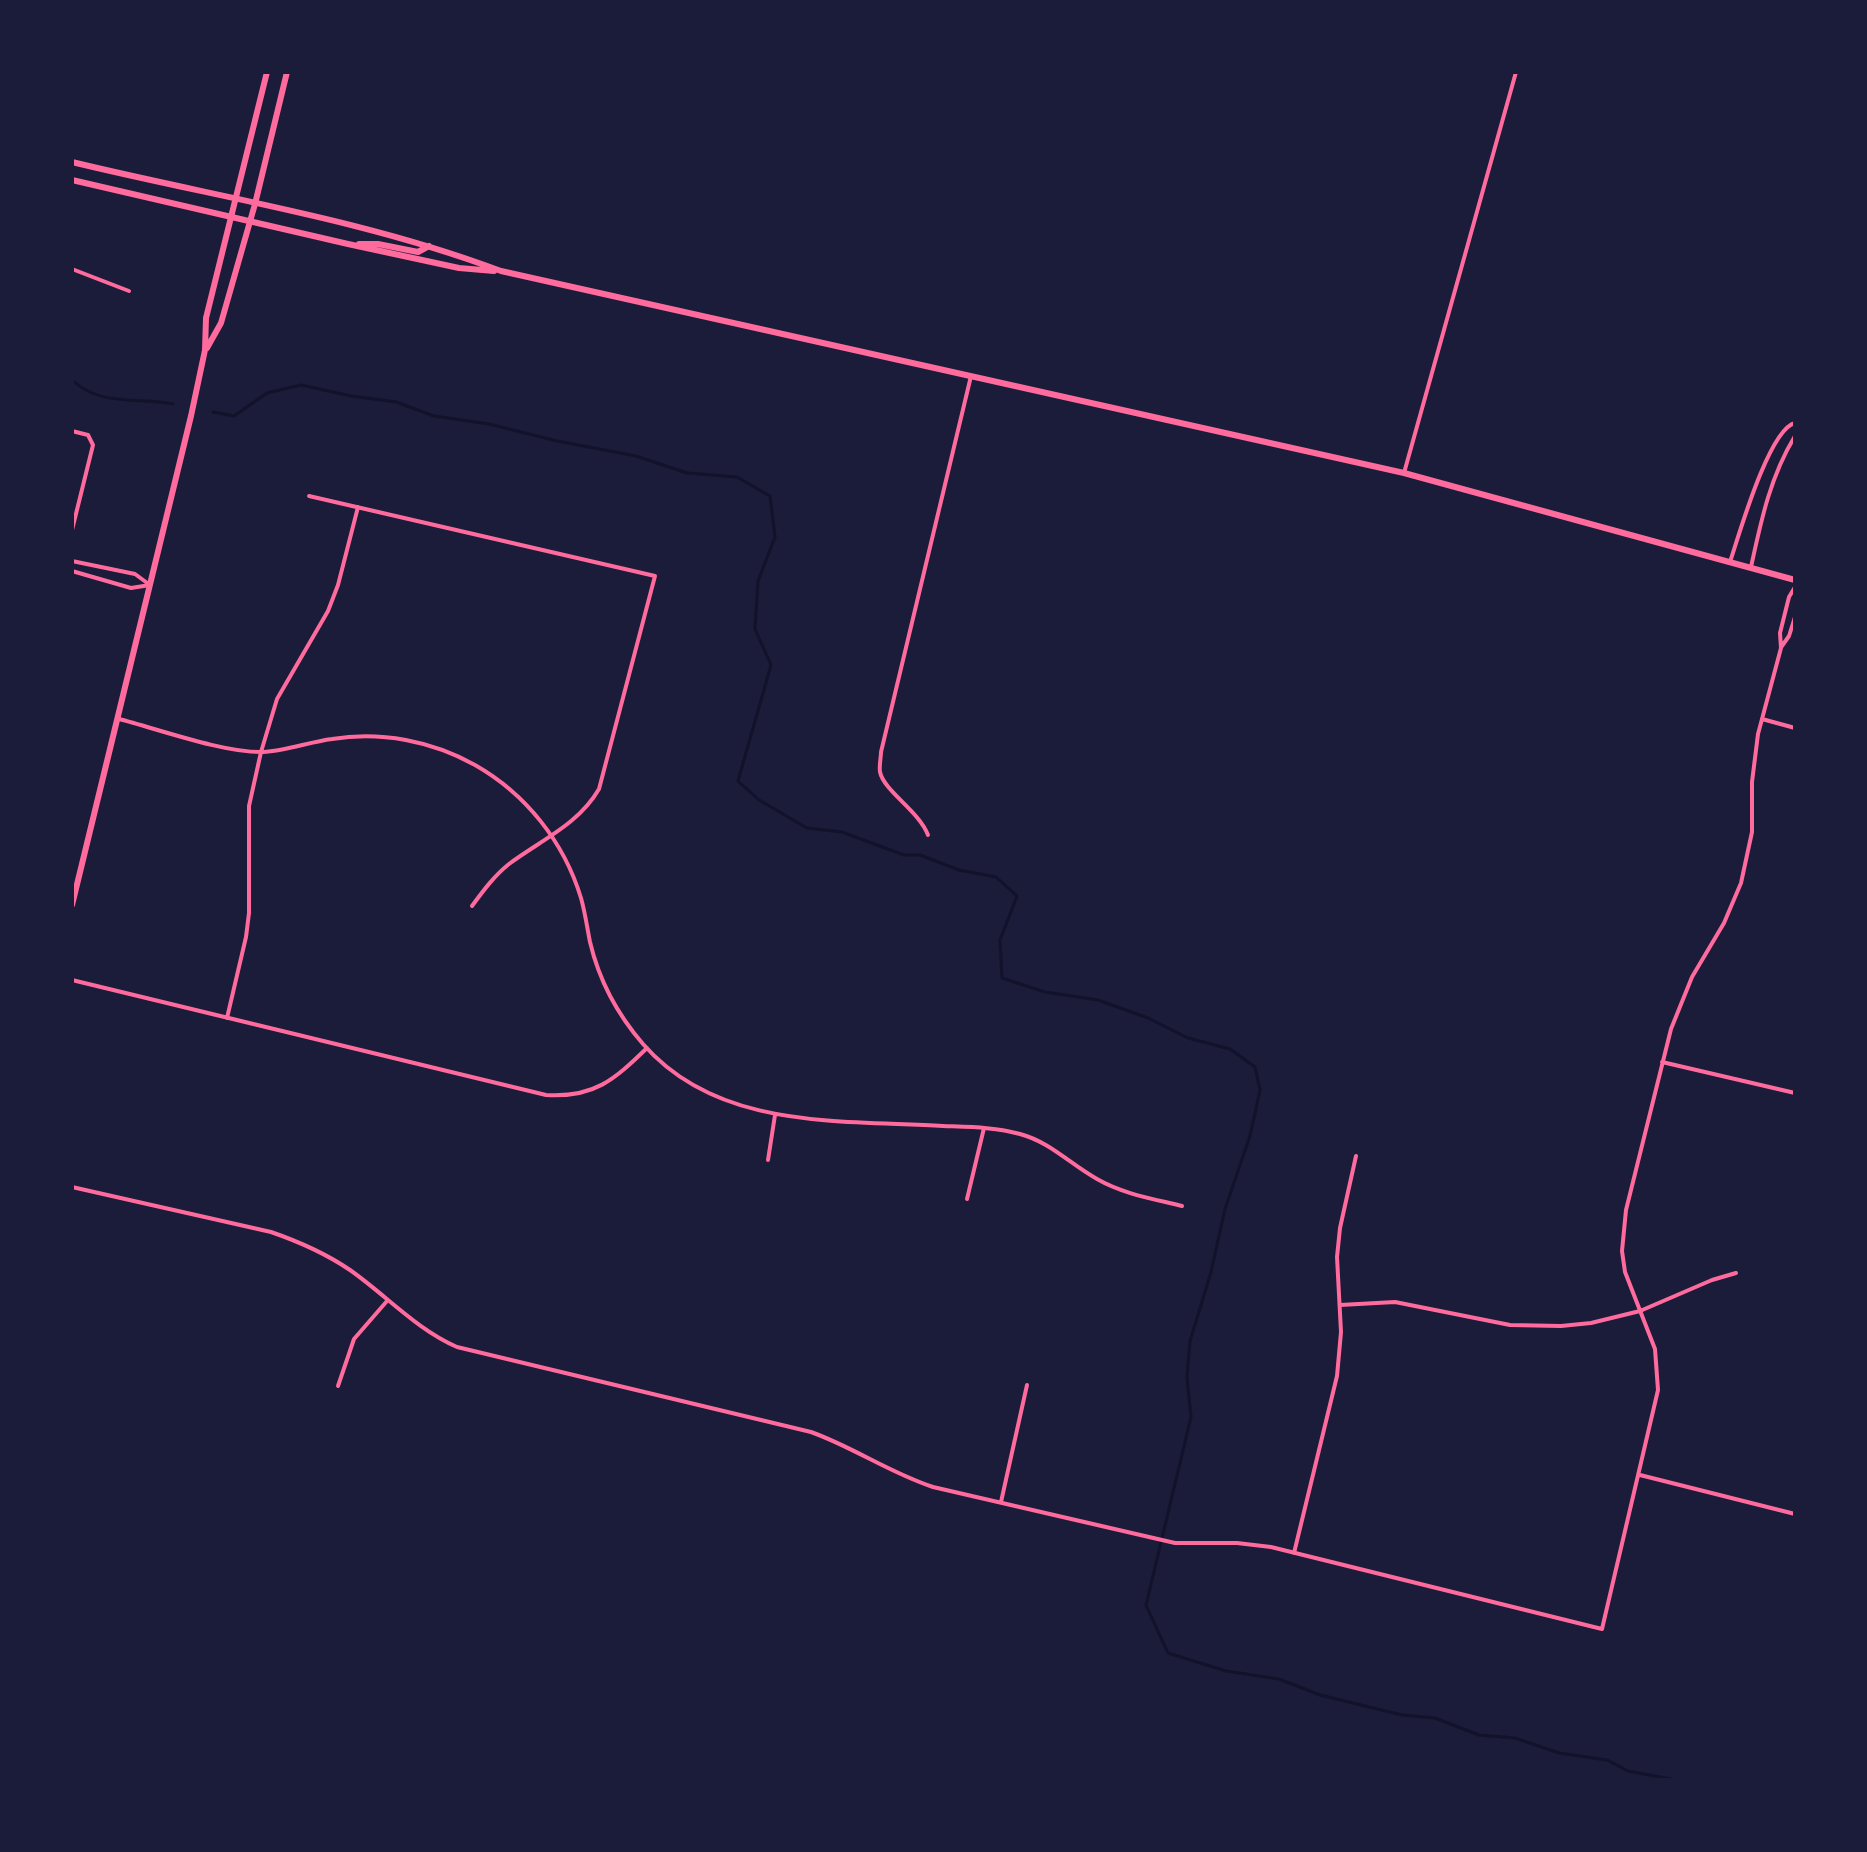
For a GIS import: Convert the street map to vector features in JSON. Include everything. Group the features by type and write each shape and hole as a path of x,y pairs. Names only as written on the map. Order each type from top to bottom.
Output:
{"main road":[{"path":"72,905 119,719 205,350 206,318 267,72"},
{"path":"205,350 221,323 255,204 287,72"},
{"path":"72,162 374,230 501,271 1404,473 1795,580"},
{"path":"72,180 248,223 459,268 501,271"},
{"path":"348,244 378,244 418,252 429,246"}],"street":[{"path":"1404,473 1516,72"},
{"path":"72,269 129,291"},
{"path":"928,835 924,824 887,784 880,772 881,752 971,376"},
{"path":"1730,562 1761,470 1783,432 1789,424 1795,423"},
{"path":"72,431 88,435 93,445 72,530"},
{"path":"1751,567 1767,496 1795,436"},
{"path":"309,496 655,576 604,777 592,800 552,836 509,864 472,906"},
{"path":"227,1018 246,937 249,913 248,818 261,752 282,688 328,611 338,585 358,507"},
{"path":"72,561 135,574 150,585"},
{"path":"72,571 131,588 150,585"},
{"path":"1781,648 1780,633 1789,597 1795,587"},
{"path":"73,1186 271,1232 297,1241 329,1257 421,1328 457,1347 811,1432 846,1446 909,1479 933,1487 1175,1543 1237,1543 1294,1553 1602,1629 1656,1404 1658,1380 1655,1349 1625,1272 1622,1231 1662,1062 1683,997 1728,915 1741,883 1752,832 1754,758 1781,648 1795,617"},
{"path":"119,719 236,749 261,752 358,736 405,740 454,754 495,777 527,806 552,836 574,878 605,987 625,1021 667,1067 703,1091 750,1110 775,1115 1006,1130 1039,1140 1109,1185 1182,1206"},
{"path":"1762,719 1795,728"},
{"path":"72,980 555,1095 579,1094 609,1082 647,1048"},
{"path":"1662,1062 1795,1093"},
{"path":"768,1160 775,1115"},
{"path":"967,1199 984,1128"},
{"path":"1294,1553 1337,1376 1341,1332 1337,1257 1340,1228 1356,1156"},
{"path":"1340,1305 1404,1303 1480,1320 1530,1326 1591,1323 1640,1311 1736,1273"},
{"path":"338,1386 354,1339 387,1301"},
{"path":"1001,1502 1027,1385"},
{"path":"1640,1475 1795,1514"}],"waterway":[{"path":"72,380 107,398 173,404"},
{"path":"213,412 234,416 267,393 301,385 396,402 434,416 489,424 636,456 687,473 737,477 770,496 775,537 758,581 755,629 771,665 738,781 759,800 807,828 842,832 904,855 920,855 959,870 996,877 1017,896 1000,940 1002,978 1045,992 1098,1000 1148,1018 1188,1038 1230,1049 1255,1067 1260,1090 1250,1136 1225,1209 1211,1272 1190,1341 1187,1377 1191,1417 1146,1605 1168,1653 1226,1671 1279,1679 1320,1695 1402,1715 1435,1718 1479,1735 1515,1738 1559,1753 1607,1760 1628,1771 1676,1780"}]}
